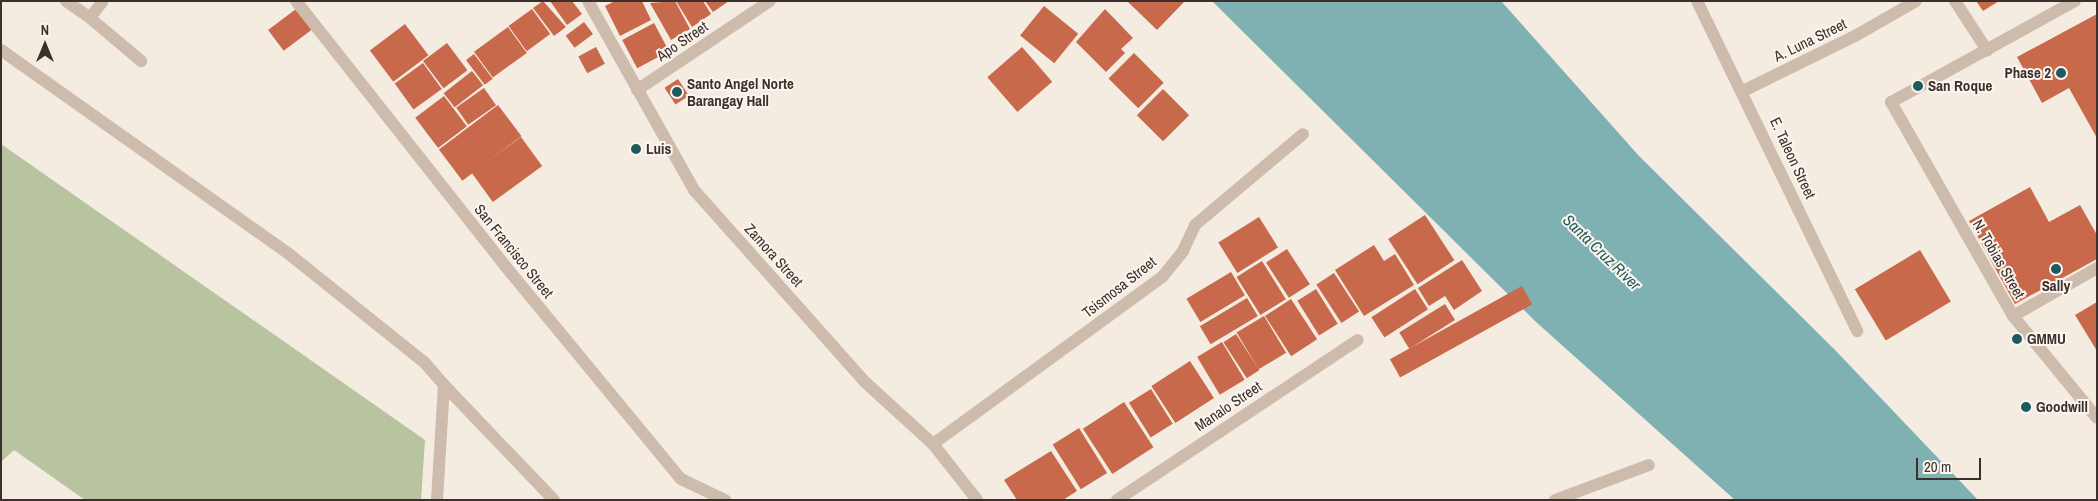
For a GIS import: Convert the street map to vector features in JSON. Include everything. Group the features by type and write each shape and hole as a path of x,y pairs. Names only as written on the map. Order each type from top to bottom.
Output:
{"street":[{"path":"66,1 90,18 141,61"},
{"path":"90,18 103,1"},
{"name":"San Francisco Street","path":"296,1 510,273 681,479 725,500"},
{"name":"Zamora Street","path":"588,1 694,190 865,382 933,444 977,500"},
{"name":"Apo Street","path":"638,90 770,1"},
{"name":"E. Taleon Street","path":"1697,1 1743,91 1857,331"},
{"name":"A. Luna Street","path":"1743,91 1855,36 1916,1"},
{"path":"1955,1 1987,50 2075,1"},
{"path":"1,50 289,254 425,363 554,500"},
{"name":"N. Tobias Street","path":"1987,50 1891,102 2013,316 2097,418"},
{"name":"Tsismosa Street","path":"933,444 1163,276 1183,251 1195,225 1303,134"},
{"path":"2013,316 2097,268"},
{"name":"Manalo Street","path":"1117,500 1358,340"},
{"path":"437,500 444,385"},
{"path":"1555,500 1649,465"}],"green space":[{"path":"1,144 425,440 421,500 85,500 14,450 1,462"}],"water":[{"name":"Santa Cruz River","path":"1212,1 1501,1 1639,156 1835,350 1978,500 1735,500 1535,321"}],"building":[{"path":"543,1 566,27 554,36 533,8"},
{"path":"550,1 572,1 582,14 567,25"},
{"path":"615,1 642,1 651,20 620,36 605,6"},
{"path":"675,1 690,29 671,40 650,3"},
{"path":"676,1 703,1 711,14 692,27"},
{"path":"705,1 729,1 713,12"},
{"path":"1127,1 1183,1 1184,2 1157,30"},
{"path":"1976,1 1999,1 1983,11"},
{"path":"1044,6 1078,34 1054,63 1020,36"},
{"path":"296,9 312,30 284,51 268,30"},
{"path":"532,9 550,34 527,51 509,26"},
{"path":"1105,9 1133,38 1121,49 1125,53 1106,72 1076,42"},
{"name":"Phase 2","path":"2097,14 2097,138 2069,88 2042,103 2017,57"},
{"path":"584,22 593,34 575,48 566,36"},
{"path":"654,23 669,51 637,68 622,40"},
{"path":"405,24 428,55 393,82 370,50"},
{"path":"508,27 527,53 493,78 474,52"},
{"path":"447,43 467,70 444,88 423,61"},
{"path":"596,47 605,64 587,73 578,56"},
{"path":"1022,47 1052,82 1017,112 987,77"},
{"path":"1134,53 1164,83 1138,108 1109,78"},
{"path":"474,54 493,79 485,85 466,60"},
{"path":"423,63 442,89 413,109 395,84"},
{"path":"472,71 483,85 455,107 444,93"},
{"name":"Santo Angel Norte Barangay Hall","path":"678,79 689,96 675,104 665,88"},
{"path":"484,88 496,105 468,125 456,108"},
{"path":"1163,89 1189,115 1163,141 1137,115"},
{"path":"444,96 467,126 438,148 415,118"},
{"path":"498,105 521,136 462,181 439,150"},
{"path":"521,137 542,166 493,202 472,173"},
{"path":"2030,187 2049,222 2080,205 2097,235 2097,259 2015,304 1969,221"},
{"path":"1425,215 1454,260 1418,284 1388,239"},
{"path":"1259,217 1278,248 1237,273 1218,242"},
{"path":"1374,245 1384,261 1395,254 1414,285 1364,316 1335,270"},
{"path":"1287,249 1310,284 1289,298 1266,263"},
{"path":"1920,250 1951,301 1886,341 1855,289"},
{"path":"1462,260 1482,291 1454,310 1445,296 1429,306 1418,288"},
{"path":"1262,261 1286,299 1260,315 1237,277"},
{"path":"1231,272 1245,295 1200,322 1186,299"},
{"path":"1334,273 1359,312 1341,323 1316,284"},
{"path":"1522,286 1532,304 1400,378 1390,359"},
{"path":"1316,289 1338,324 1319,335 1297,301"},
{"path":"1415,289 1428,309 1384,337 1371,317"},
{"path":"1247,298 1258,316 1211,344 1200,326"},
{"path":"1291,299 1317,339 1291,356 1265,316"},
{"path":"2097,302 2097,351 2075,315"},
{"path":"1445,304 1455,320 1409,349 1399,333"},
{"path":"1264,316 1286,353 1259,369 1237,332"},
{"path":"1236,334 1259,370 1247,378 1223,342"},
{"path":"1222,342 1245,380 1220,395 1197,357"},
{"path":"1190,361 1214,398 1175,423 1151,386"},
{"path":"1151,389 1173,424 1151,438 1129,403"},
{"path":"1124,402 1153,447 1112,474 1083,429"},
{"path":"1079,428 1107,473 1081,489 1053,444"},
{"path":"1051,451 1077,491 1063,500 1017,500 1004,480"}],"place":[{"name":"Phase 2","path":"2061,73"},
{"name":"San Roque","path":"1918,86"},
{"name":"Santo Angel Norte Barangay Hall","path":"677,92"},
{"name":"Luis","path":"636,149"},
{"name":"Sally","path":"2056,269"},
{"name":"GMMU","path":"2017,339"},
{"name":"Goodwill","path":"2026,407"}]}
